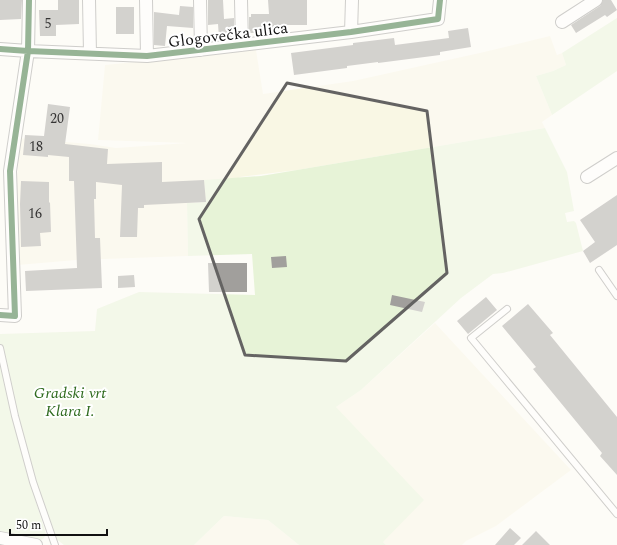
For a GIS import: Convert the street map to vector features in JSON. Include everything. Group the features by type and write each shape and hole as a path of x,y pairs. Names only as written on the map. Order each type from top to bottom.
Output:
{"street":[{"path":"0,316 16,316 10,171 28,51 29,0"},
{"path":"89,0 90,53"},
{"path":"146,0 148,56"},
{"name":"Glogovečka ulica","path":"200,0 201,50"},
{"path":"240,0 242,45"},
{"path":"351,32 352,0"},
{"name":"Glogovečka ulica","path":"0,49 148,56 351,32 438,19 440,0"},
{"path":"562,22 596,0"},
{"path":"587,177 617,158"},
{"path":"0,538 36,545"}],"lane":[{"path":"599,270 617,296"},
{"path":"507,308 471,338 617,514"},
{"path":"0,348 15,416 33,482 55,545"}],"highlighted area":[{"path":"287,83 427,111 447,273 346,361 245,355 199,219"}],"shaded area":[{"path":"550,36 557,55 562,53 566,65 536,76 552,115 542,122 545,128 297,170 240,177 206,202 187,203 188,256 76,260 18,265 15,209 18,206 18,195 14,193 14,182 17,178 18,165 15,163 17,138 90,144 116,148 187,143 98,140 105,65 256,50 263,94 353,81"},
{"path":"435,323 571,470 496,526 466,541 462,545 386,545 383,542 336,407 361,390"},
{"path":"224,516 268,520 299,545 194,545"}],"green space":[{"path":"617,18 617,71 552,115 536,76 566,65 562,53"},
{"name":"Gradski vrt Klara I.","path":"545,128 567,172 574,211 565,213 567,222 574,221 576,223 583,251 503,273 493,274 461,298 361,390 336,407 424,500 383,542 386,545 299,545 268,520 224,516 194,545 64,545 55,538 41,497 35,499 46,534 44,538 41,540 0,531 0,334 95,331 97,309 139,292 255,295 252,254 188,256 187,203 206,202 204,180 261,176"}],"building":[{"path":"0,0 22,0 21,19 0,20"},
{"path":"58,0 79,0 79,24 56,25 56,36 40,36 39,10 58,10"},
{"path":"208,0 223,0 224,19 234,18 234,37 219,38 218,24 208,25"},
{"path":"268,0 307,0 307,25 274,25 274,33 249,33 249,17 251,17 251,14 269,14"},
{"path":"603,0 611,0 617,10 607,17 605,15 576,33 571,25 600,6"},
{"path":"180,6 193,7 193,28 167,26 165,46 154,45 154,12 179,15"},
{"path":"116,7 134,7 134,34 116,34"},
{"path":"468,28 471,47 440,52 440,55 347,66 347,68 294,75 291,53 394,38 395,45 449,38 448,31"},
{"path":"48,104 70,107 65,144 108,149 107,164 162,162 162,182 204,180 206,202 144,205 144,208 138,208 137,237 120,237 122,185 96,182 96,199 94,199 95,238 100,238 102,288 26,291 25,271 77,268 74,181 69,181 69,157 23,155 25,135 44,136"},
{"path":"21,181 49,182 51,232 40,233 41,246 21,247"},
{"path":"617,195 617,245 590,263 583,251 595,242 580,220"},
{"path":"286,256 287,267 272,268 271,257"},
{"path":"208,263 247,263 247,292 209,292"},
{"path":"134,275 135,287 118,288 118,276"},
{"path":"392,295 425,302 422,312 390,305"},
{"path":"486,297 497,310 468,334 457,321"},
{"path":"528,304 553,333 550,335 617,417 617,475 600,456 602,453 533,369 536,367 502,326"},
{"path":"510,528 521,538 514,545 495,545"},
{"path":"536,531 550,545 522,545"}],"cycle path":[{"path":"0,315 15,316 10,171 28,51 29,0"},
{"path":"0,49 147,56 351,32 438,19 440,0"}]}
